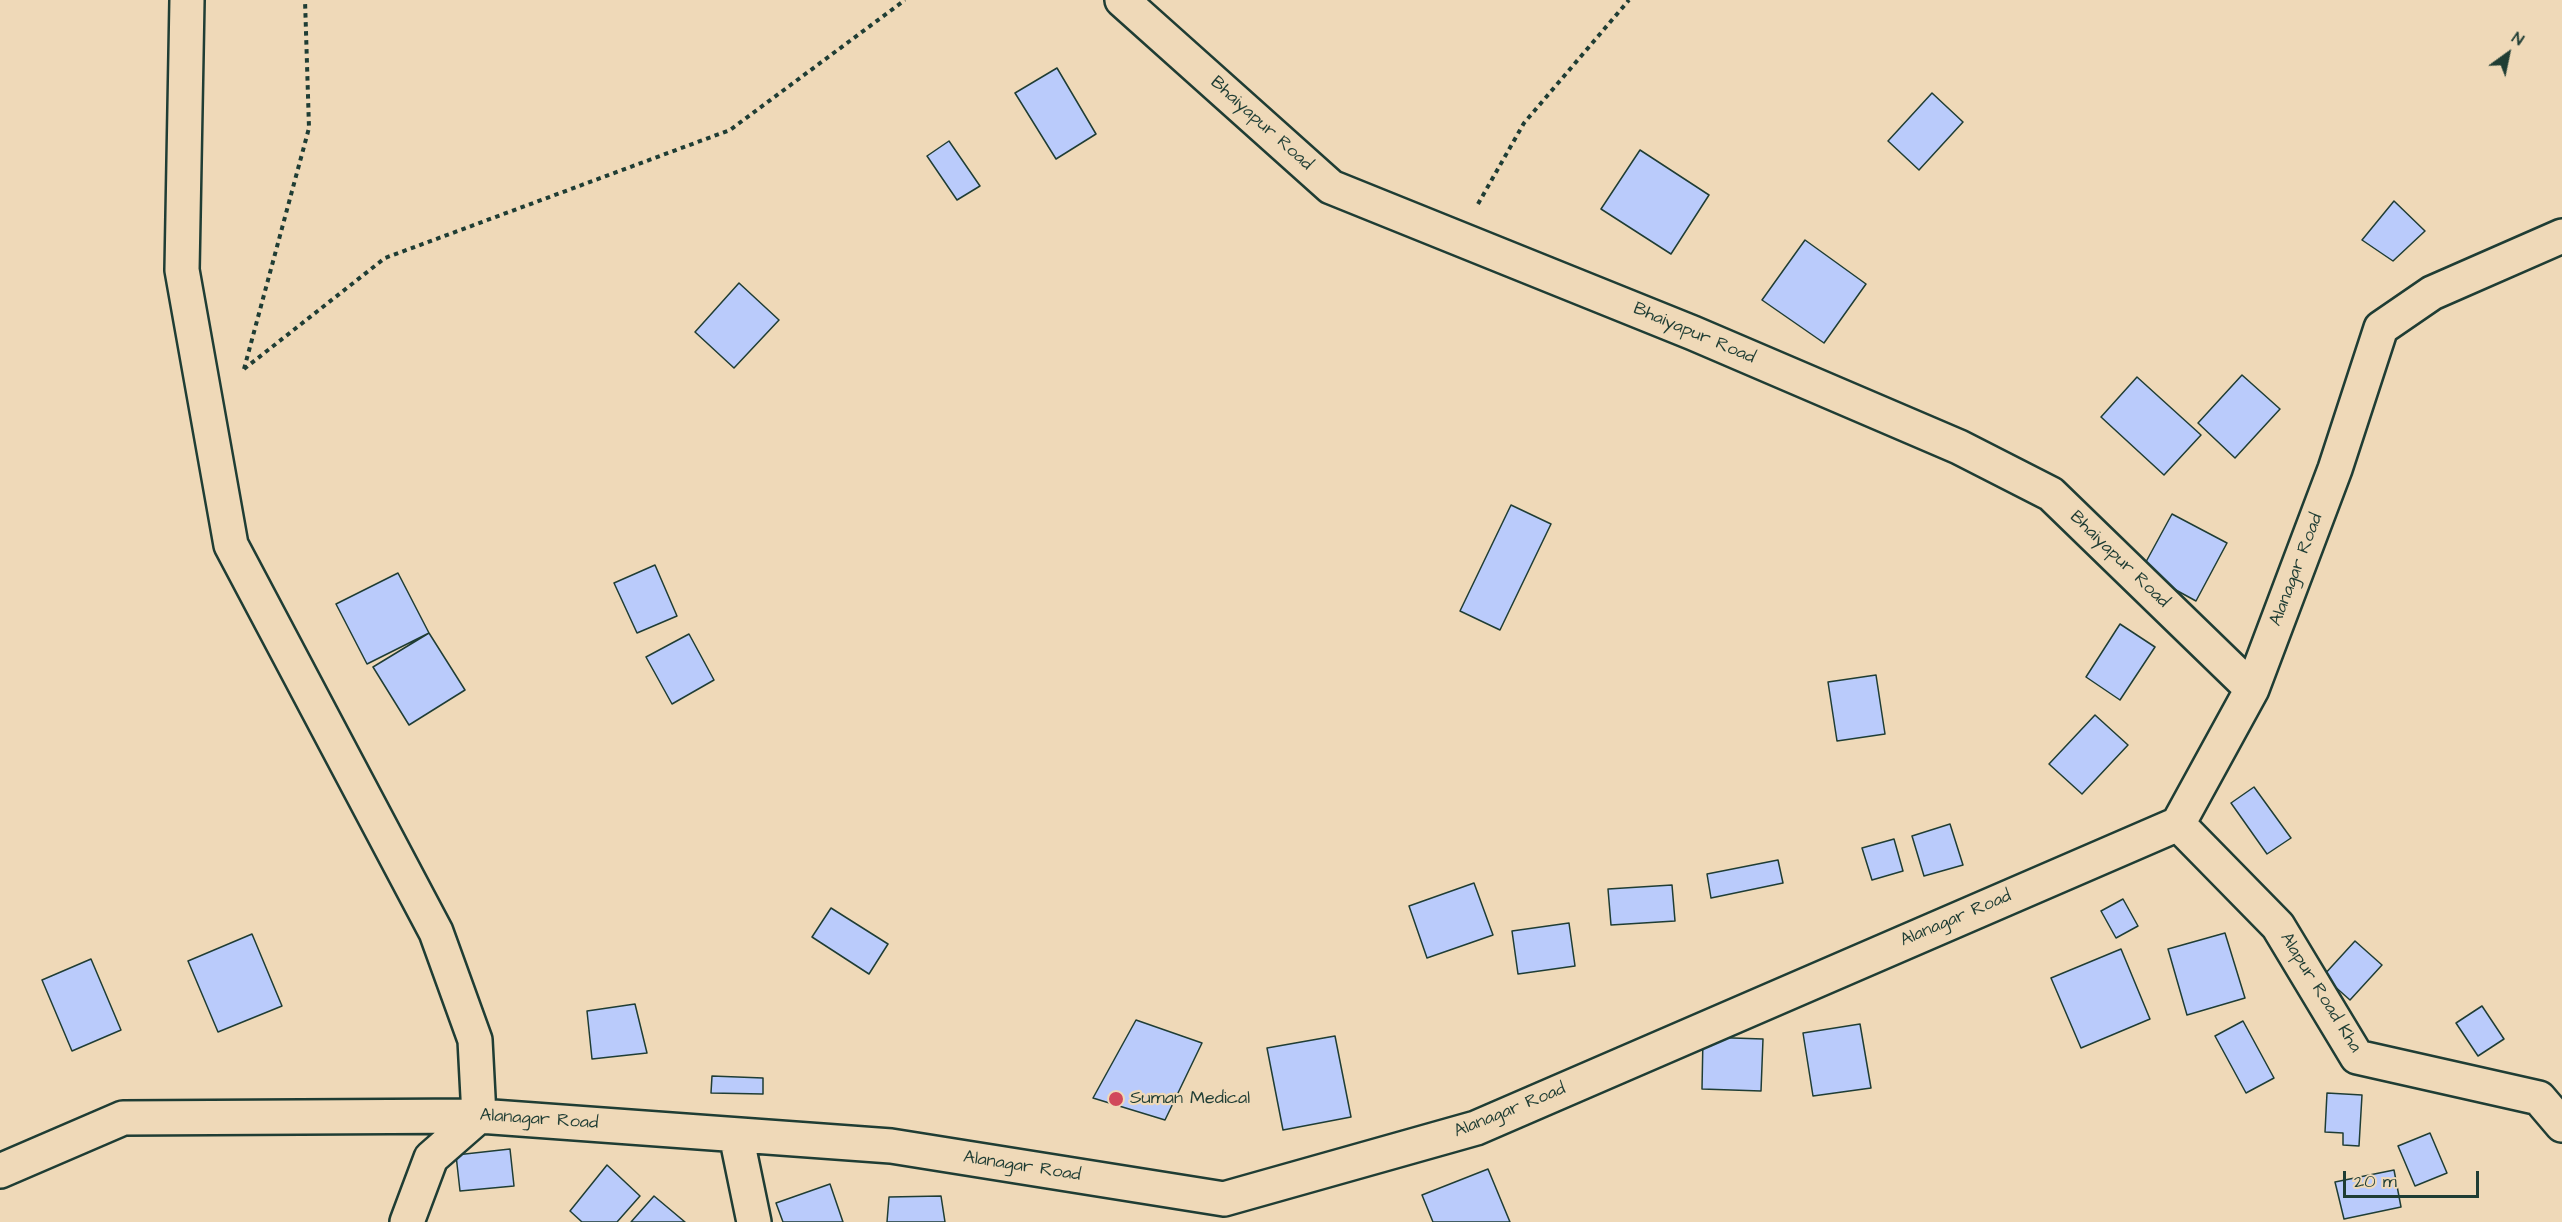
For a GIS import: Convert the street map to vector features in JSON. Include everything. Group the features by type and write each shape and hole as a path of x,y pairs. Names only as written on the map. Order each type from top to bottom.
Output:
{"street":[{"path":"187,0 182,270 231,545 436,932 475,1040 479,1116 431,1158 407,1222"},
{"name":"Bhaiyapur Road","path":"1122,0 1331,187 1693,333 1949,442 2051,494 2252,689"},
{"name":"Alanagar Road","path":"0,1171 123,1118 479,1116 891,1146 1229,1211 1476,1128 2178,824 2252,689 2335,469 2381,327 2432,293 2562,236"},
{"name":"Alapur Road Kha","path":"2178,824 2278,926 2357,1057 2539,1098 2562,1125"},
{"path":"736,1135 754,1222"}],"path":[{"path":"240,378 309,128 305,0"},
{"path":"244,369 385,258 730,130 905,0"},
{"path":"1458,238 1524,123 1629,0"}],"building":[{"path":"1057,68 1096,134 1056,159 1015,93"},
{"path":"1932,93 1963,122 1919,170 1888,141"},
{"path":"949,141 980,186 957,200 927,156"},
{"path":"1640,150 1709,195 1671,254 1601,209"},
{"path":"2394,201 2425,231 2393,261 2362,240"},
{"path":"1805,240 1866,284 1824,343 1762,300"},
{"path":"739,283 779,320 734,368 695,332"},
{"path":"2242,375 2280,409 2235,458 2198,423"},
{"path":"2137,377 2201,435 2164,475 2101,417"},
{"path":"1511,505 1551,524 1500,630 1460,611"},
{"path":"2172,514 2227,543 2196,601 2141,571"},
{"path":"655,565 677,616 637,633 614,583"},
{"path":"398,573 429,633 367,664 336,604"},
{"path":"2120,624 2155,647 2120,700 2086,677"},
{"path":"429,633 465,690 409,725 373,667"},
{"path":"689,634 714,680 672,704 646,657"},
{"path":"1876,675 1885,734 1837,741 1828,682"},
{"path":"2095,715 2128,745 2082,794 2049,764"},
{"path":"2254,787 2291,838 2267,854 2231,803"},
{"path":"1950,824 1963,865 1924,876 1912,836"},
{"path":"1894,839 1903,871 1872,880 1862,848"},
{"path":"1778,860 1783,883 1711,898 1707,874"},
{"path":"1474,883 1493,935 1427,958 1409,906"},
{"path":"1672,885 1675,921 1611,925 1608,889"},
{"path":"2123,899 2138,926 2116,938 2101,911"},
{"path":"831,908 888,944 869,974 812,937"},
{"path":"1569,923 1575,966 1518,974 1512,931"},
{"path":"2225,933 2245,998 2187,1015 2168,949"},
{"path":"252,934 282,1006 218,1032 188,961"},
{"path":"2355,941 2382,965 2350,1000 2323,976"},
{"path":"2121,949 2150,1019 2081,1048 2051,978"},
{"path":"91,959 121,1030 72,1051 42,980"},
{"path":"635,1004 647,1053 592,1059 587,1011"},
{"path":"2482,1006 2504,1039 2478,1056 2456,1023"},
{"path":"1136,1020 1202,1043 1165,1120 1093,1098"},
{"path":"2243,1021 2274,1078 2246,1093 2215,1036"},
{"path":"1860,1024 1871,1088 1813,1096 1803,1033"},
{"path":"1335,1036 1351,1117 1283,1130 1267,1048"},
{"path":"1703,1037 1763,1039 1761,1091 1702,1089"},
{"path":"712,1076 763,1078 763,1094 711,1093"},
{"path":"2327,1093 2362,1095 2359,1146 2343,1145 2343,1133 2325,1132"},
{"path":"2430,1133 2447,1173 2415,1186 2398,1146"},
{"path":"510,1149 514,1186 460,1191 456,1155"},
{"path":"607,1165 640,1196 617,1222 582,1222 570,1211"},
{"path":"1488,1169 1510,1222 1433,1222 1422,1195"},
{"path":"2394,1170 2401,1207 2344,1219 2335,1182"},
{"path":"830,1184 843,1222 783,1222 776,1203"},
{"path":"654,1196 685,1222 631,1222"},
{"path":"941,1196 945,1222 887,1222 889,1197"}],"place":[{"name":"Suman Medical","path":"1116,1099"}]}
